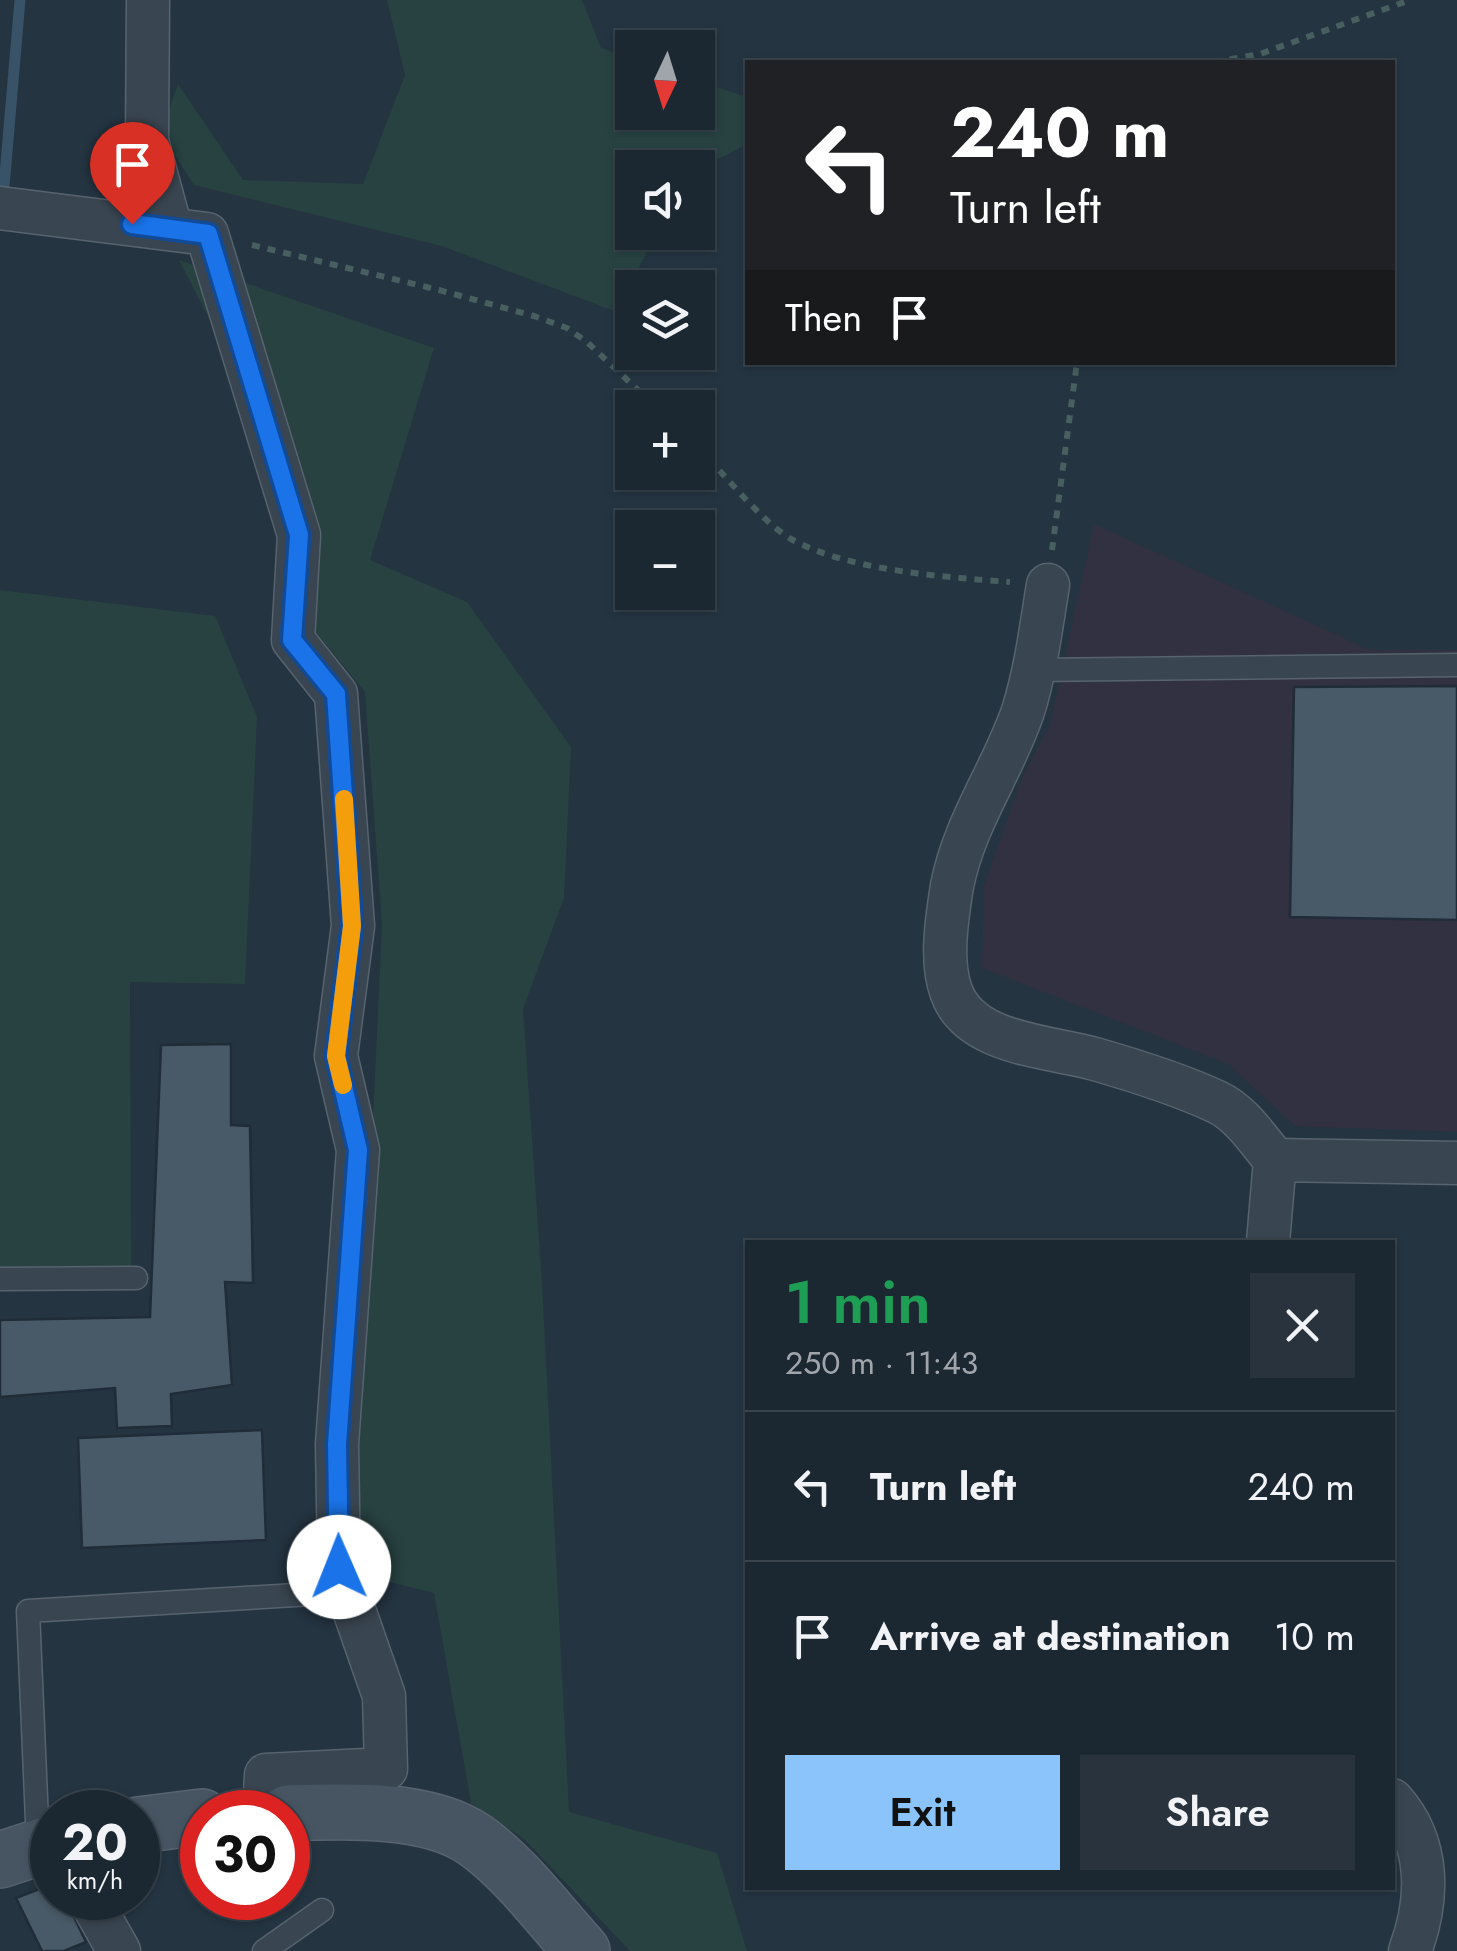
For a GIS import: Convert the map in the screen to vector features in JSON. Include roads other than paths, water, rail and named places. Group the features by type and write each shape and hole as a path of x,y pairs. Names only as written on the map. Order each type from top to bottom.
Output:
{"street":[{"path":"148,0 147,141 189,232 299,535 292,640 336,694 352,926 336,1056 358,1150 337,1444 339,1567 384,1696 386,1769 266,1776 265,1790"},
{"path":"8,208 189,232"},
{"path":"1048,584 1034,670 1022,713 976,812 953,883 945,948 951,993 972,1022 1015,1042 1094,1059 1220,1102 1247,1126 1275,1160 1268,1240"},
{"path":"1275,1160 1457,1163"},
{"path":"1395,1804 1414,1833 1425,1888 1421,1922 1410,1951"},
{"path":"310,1814 401,1816 454,1828 476,1840 582,1951"},
{"path":"102,1920 120,1951"}],"lane":[{"path":"1034,670 1457,665"},
{"path":"0,1280 136,1278"},
{"path":"36,1790 28,1612 346,1592"},
{"path":"264,1951 322,1910"}],"waterway":[{"path":"3,198 20,0"}]}
